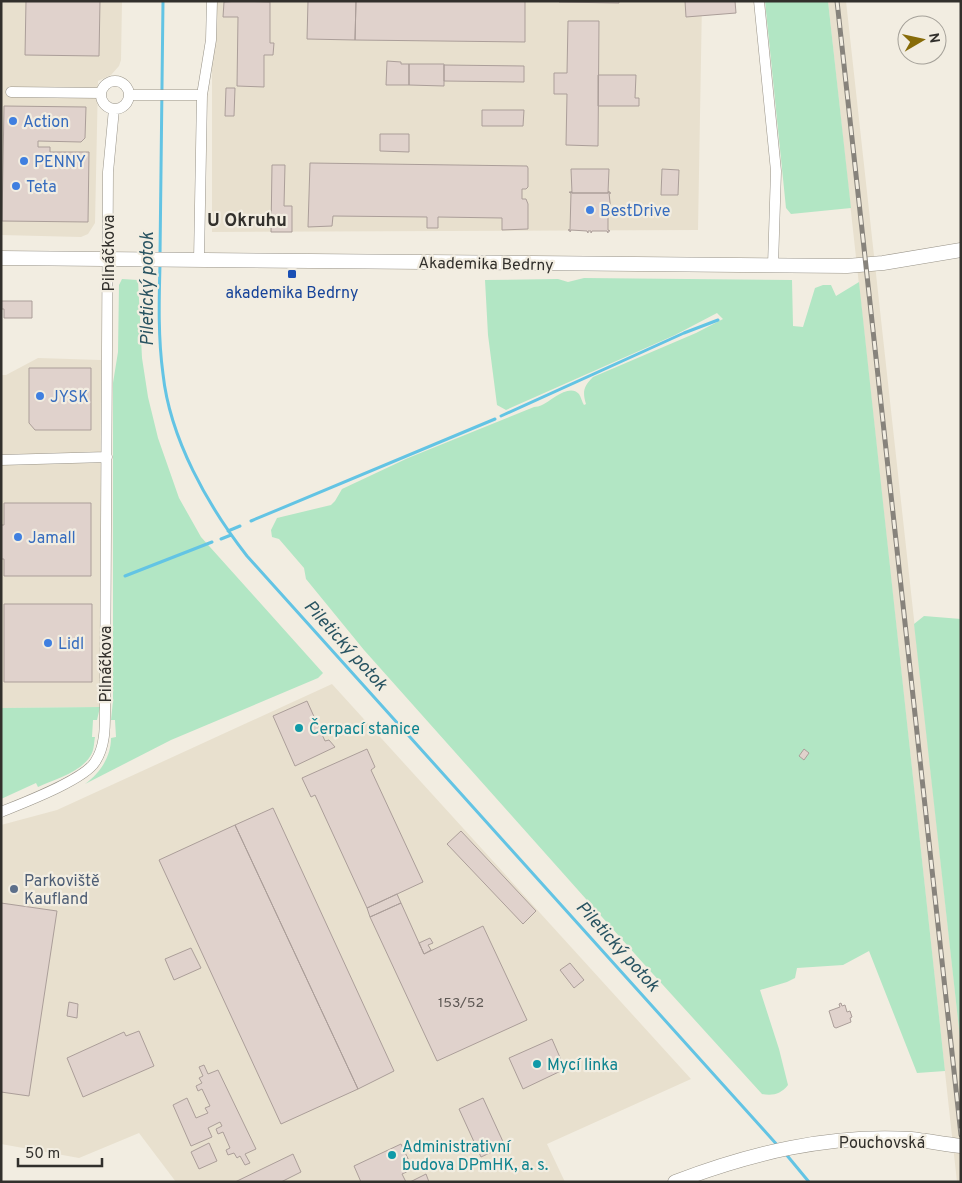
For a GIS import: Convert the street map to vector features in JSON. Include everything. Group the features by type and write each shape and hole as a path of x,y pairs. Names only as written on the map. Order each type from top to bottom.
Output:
{"street":[{"path":"198,260 202,95 211,40 212,1"},
{"path":"759,1 776,171 773,265"},
{"path":"118,81 126,86 129,95 128,100 122,107 114,109 103,102 101,93 105,85 118,81"},
{"path":"11,92 101,93"},
{"path":"129,95 202,95"},
{"name":"Pilnáčkova","path":"1,812 82,774 96,762 104,735 108,172 114,109"},
{"name":"Akademika Bedrny","path":"1,258 860,266 961,250"},
{"path":"1,460 107,458"},
{"name":"Pouchovská","path":"684,1180 755,1154 802,1145 886,1139 961,1146"}],"shaded area":[{"path":"1,1 122,1 121,60 119,66 111,75 98,81 95,223 88,234 81,237 1,235"},
{"path":"212,1 702,1 698,230 212,232"},
{"path":"828,1 846,1 961,1047 961,1182 957,1182"},
{"path":"38,358 101,360 100,707 1,708 1,375 6,375"},
{"path":"332,684 691,1079 547,1144 565,1182 176,1182 139,1133 79,1158 1,1144 1,825 57,810"}],"green space":[{"path":"765,1 828,1 851,208 791,214 786,208"},
{"path":"584,278 792,280 793,326 803,327 815,288 831,285 836,296 859,282 945,1071 917,1073 869,951 843,965 797,968 795,978 760,990 779,1049 788,1085 776,1094 762,1094 364,650 306,579 304,568 279,539 272,537 271,530 277,518 331,505 342,489 408,458 541,405 565,392 575,391 579,394 584,405 586,404 585,389 593,377 696,333 723,319 717,313 675,335 506,410 497,405 488,335 485,280 558,279 568,282"},
{"path":"122,279 138,280 142,358 148,397 158,438 179,498 201,537 323,673 318,678 171,740 85,784 104,764 109,752 111,738 116,737 115,720 111,720 113,701 113,383 118,352 119,285"},
{"path":"924,616 961,619 961,1047 914,624"},
{"path":"100,707 97,720 93,720 92,737 95,737 93,751 88,760 68,774 38,787 36,783 1,799 1,708"}],"building":[{"path":"26,1 100,1 99,56 25,55"},
{"path":"308,1 356,1 355,40 307,39"},
{"path":"356,1 525,1 525,42 355,40"},
{"path":"619,1 619,3 559,2"},
{"path":"685,1 735,1 736,13 686,17"},
{"path":"224,2 270,2 270,43 274,43 273,55 264,55 264,87 237,86 238,17 223,17"},
{"path":"568,21 599,21 598,146 566,145 567,94 554,94 554,73 567,73"},
{"path":"387,61 409,64 409,85 386,85"},
{"path":"409,64 444,64 444,86 409,85"},
{"path":"444,65 524,66 524,82 444,81"},
{"path":"598,75 636,75 635,98 639,98 639,106 598,106"},
{"path":"226,88 235,88 234,116 225,116"},
{"path":"4,106 86,107 85,138 81,142 38,141 38,147 50,147 50,152 89,152 88,222 2,221"},
{"path":"482,110 524,110 523,126 482,126"},
{"path":"380,134 409,134 409,152 380,151"},
{"path":"310,163 527,166 528,187 522,189 522,199 526,199 528,204 528,229 502,230 502,218 438,217 438,228 427,228 427,217 333,216 332,226 308,227"},
{"path":"272,165 285,165 284,206 292,206 292,232 271,232"},
{"path":"571,169 609,169 608,193 572,193"},
{"path":"662,169 679,170 678,195 661,195"},
{"path":"571,191 572,193 608,193 609,191 611,212 608,215 608,230 610,231 608,233 607,231 592,231 591,233 591,231 588,231 588,233 587,231 571,230 570,232"},
{"path":"1,301 32,301 32,318 4,318 4,309 1,309"},
{"path":"29,368 91,368 91,430 35,430 29,423"},
{"path":"4,503 91,503 91,576 4,576 4,559 1,559 1,525 4,525"},
{"name":"Lidl","path":"4,604 92,604 92,682 4,682"},
{"name":"Čerpací stanice","path":"307,701 325,741 329,740 335,747 295,766 273,716"},
{"path":"367,749 375,767 371,770 423,882 367,908 315,795 311,797 302,778"},
{"path":"804,749 809,753 804,760 799,756"},
{"path":"273,808 394,1071 358,1089 235,825"},
{"path":"235,825 358,1089 281,1124 159,860"},
{"path":"461,831 536,911 523,924 447,844"},
{"path":"397,894 401,903 370,917 367,908"},
{"path":"1,903 57,911 29,1096 1,1092"},
{"path":"401,903 424,954 483,926 527,1020 437,1061 370,917"},
{"path":"430,938 433,943 428,945 431,950 424,954 419,943"},
{"path":"191,948 201,968 174,980 165,959"},
{"path":"570,963 584,980 574,988 560,970"},
{"path":"69,1002 78,1004 77,1018 67,1016"},
{"path":"841,1003 842,1006 845,1005 847,1012 850,1011 851,1022 836,1028 829,1011 840,1007 839,1004"},
{"path":"139,1031 154,1066 83,1097 67,1058 124,1032 126,1036"},
{"name":"Mycí linka","path":"552,1039 565,1069 523,1089 509,1058"},
{"path":"204,1065 208,1074 218,1070 256,1149 245,1154 250,1163 245,1165 240,1156 237,1158 234,1153 228,1155 226,1150 230,1148 223,1132 218,1134 216,1129 222,1126 220,1122 208,1128 212,1137 191,1146 173,1105 187,1098 196,1118 208,1113 205,1108 210,1106 202,1089 198,1091 196,1086 202,1083 199,1078 203,1076 199,1067"},
{"path":"483,1098 505,1146 481,1157 459,1109"},
{"path":"209,1143 217,1161 199,1169 191,1152"},
{"name":"Administrativní budova DPmHK, a. s.","path":"401,1144 413,1169 402,1174 406,1182 361,1182 354,1166"},
{"path":"293,1154 301,1172 281,1182 235,1182"},
{"name":"Administrativní budova DPmHK, a. s.","path":"426,1174 429,1182 410,1182"}],"waterway":[{"name":"Piletický potok","path":"160,255 163,1"},
{"name":"Piletický potok","path":"160,264 160,346 167,398 182,447 193,471 218,516 232,536 247,556 779,1147"},
{"path":"501,416 684,333 718,320"},
{"path":"251,521 495,419"},
{"path":"228,531 240,526"},
{"path":"221,539 231,535"},
{"path":"125,576 212,542"},
{"name":"Piletický potok","path":"785,1153 809,1182"}],"railway":[{"path":"837,1 961,1135"}],"place":[{"name":"Action","path":"13,121"},
{"name":"PENNY","path":"24,161"},
{"name":"Teta","path":"16,186"},
{"name":"BestDrive","path":"590,210"},
{"name":"akademika Bedrny","path":"292,274"},
{"name":"JYSK","path":"40,396"},
{"name":"Jamall","path":"18,537"},
{"name":"Lidl","path":"48,643"},
{"name":"Čerpací stanice","path":"299,728"},
{"name":"Parkoviště Kaufland","path":"14,889"},
{"name":"Mycí linka","path":"537,1064"},
{"name":"Administrativní budova DPmHK, a. s.","path":"392,1155"}],"district":[{"name":"U Okruhu","path":"247,220"}]}
